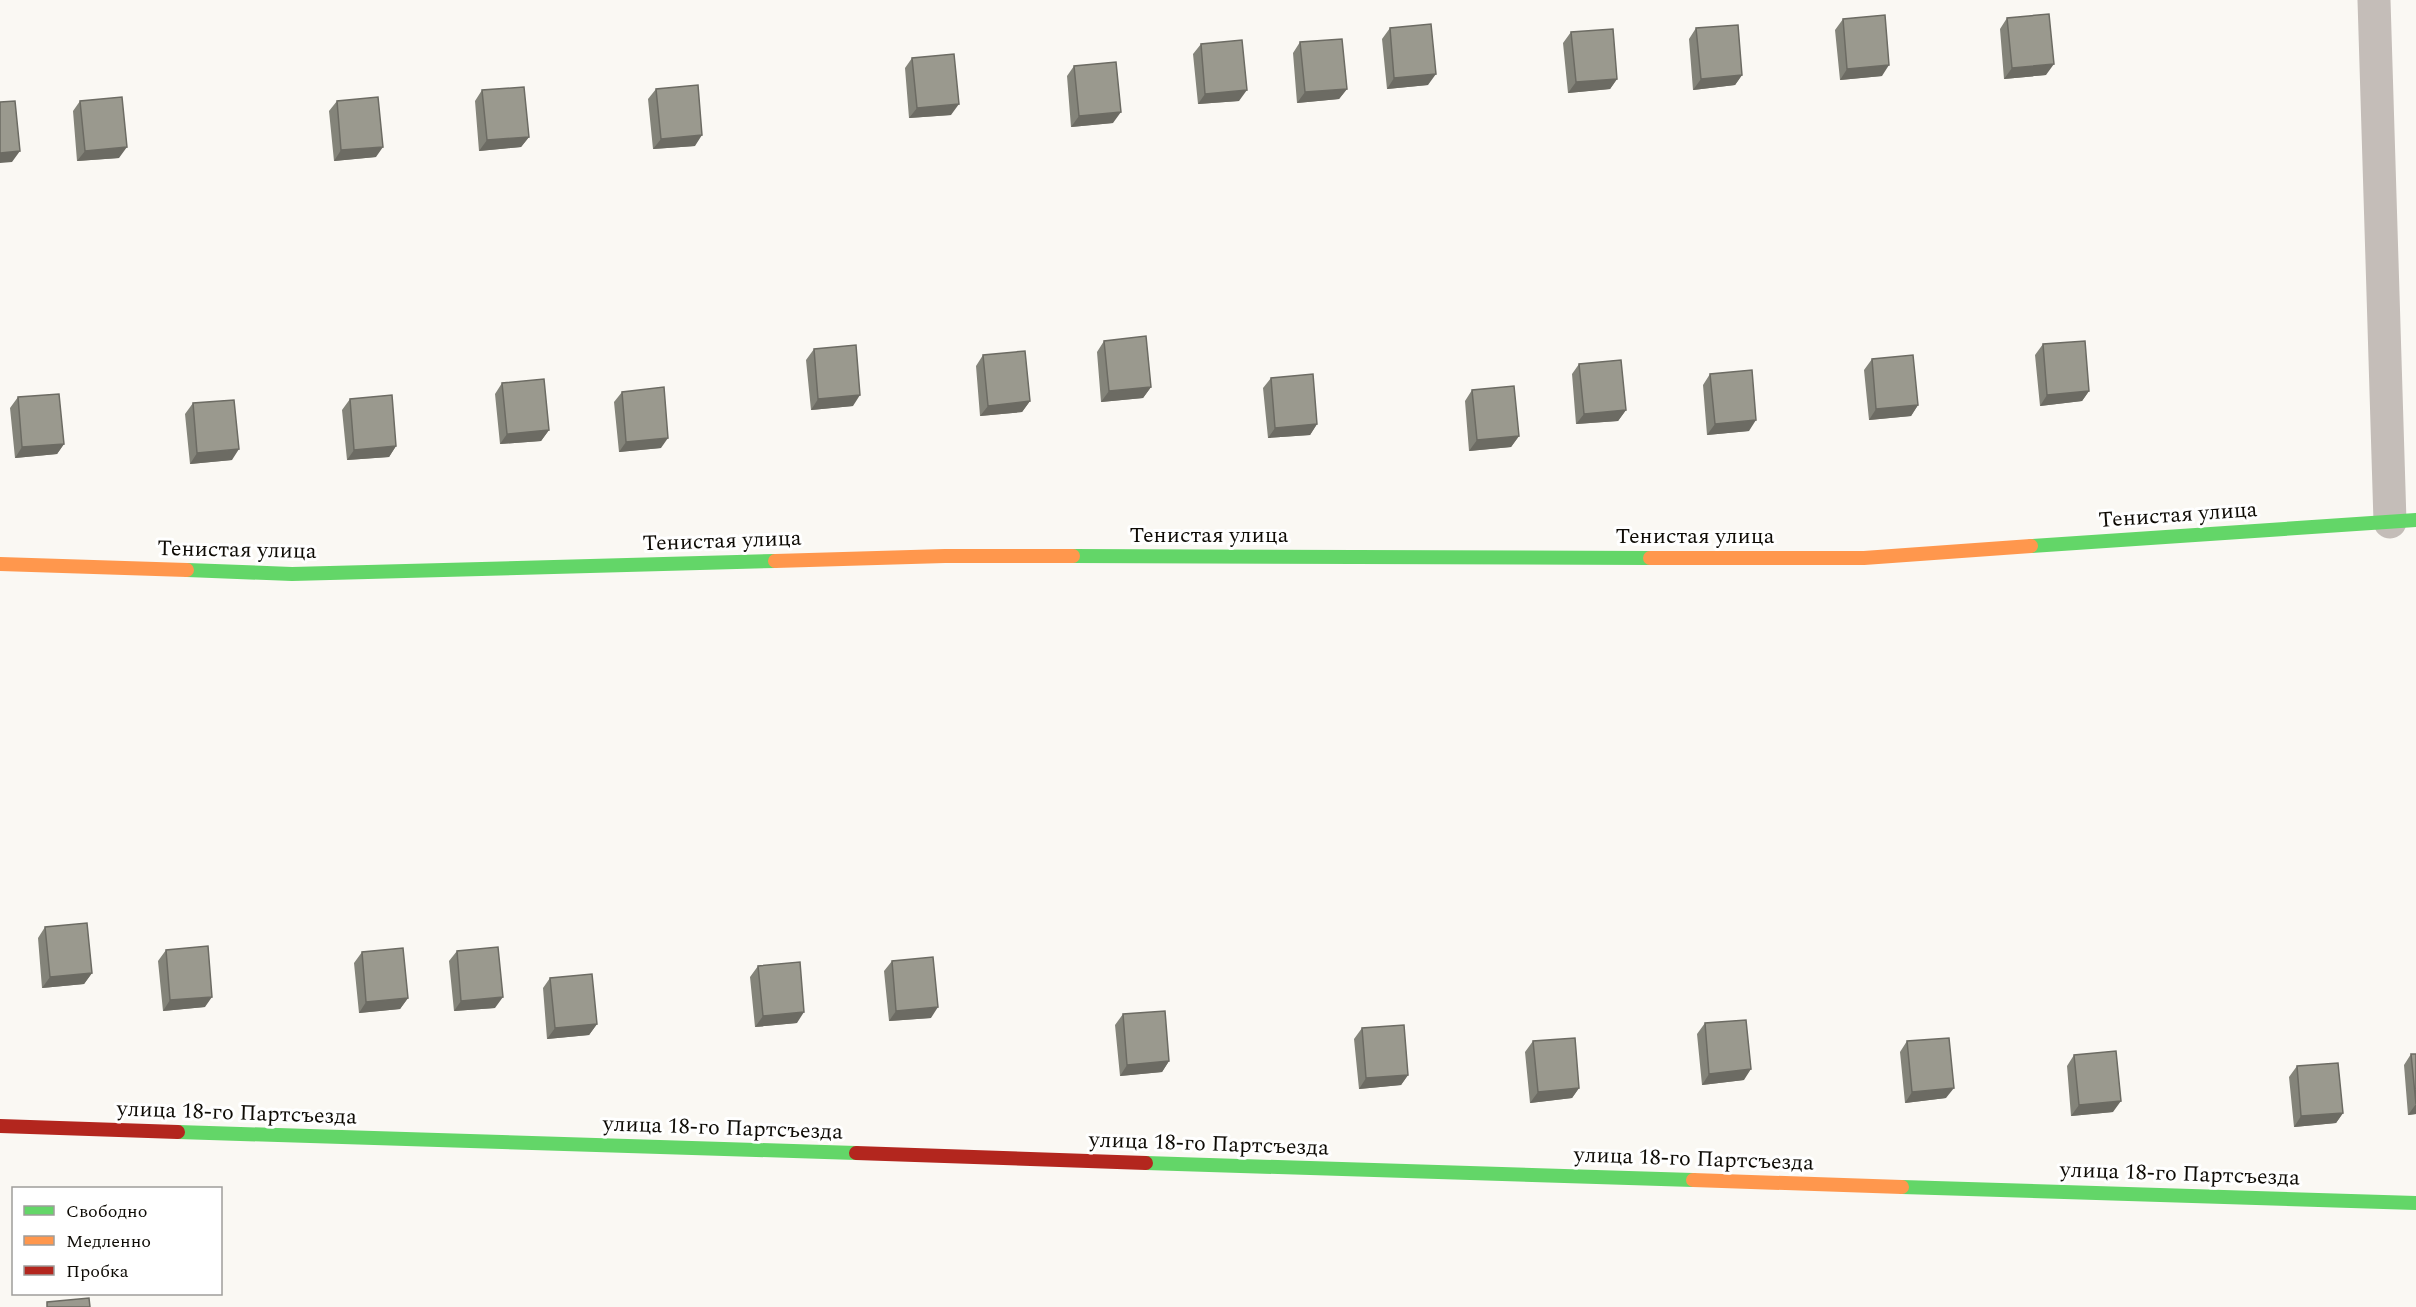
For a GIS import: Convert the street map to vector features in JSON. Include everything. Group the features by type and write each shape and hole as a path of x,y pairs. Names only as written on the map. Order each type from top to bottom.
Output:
{"street":[{"path":"2374,0 2403,521"},
{"name":"Тенистая улица","path":"0,564 292,574 945,556 1864,558 2403,521"},
{"name":"улица 18-го Партсъезда","path":"0,1126 2416,1203"}],"building":[{"path":"2049,14 2054,64 2012,68 2007,18"},
{"path":"1885,15 1889,65 1847,69 1843,19"},
{"path":"1431,24 1436,74 1394,78 1390,28"},
{"path":"1738,25 1742,75 1701,79 1696,28"},
{"path":"1613,29 1617,79 1576,82 1571,32"},
{"path":"1342,39 1347,89 1305,92 1300,42"},
{"path":"1242,40 1247,90 1205,94 1201,44"},
{"path":"954,54 959,104 917,108 912,58"},
{"path":"1116,62 1121,112 1079,116 1074,66"},
{"path":"698,85 702,135 661,139 656,89"},
{"path":"524,87 529,137 487,140 482,90"},
{"path":"122,97 127,147 85,151 80,101"},
{"path":"378,97 383,147 341,150 337,101"},
{"path":"15,101 20,151 0,153 0,102"},
{"path":"1146,336 1151,387 1109,391 1104,341"},
{"path":"2085,341 2089,391 2047,395 2043,344"},
{"path":"856,345 860,395 818,399 814,349"},
{"path":"1025,351 1030,401 988,406 983,355"},
{"path":"1913,355 1918,405 1876,409 1872,359"},
{"path":"1621,360 1626,410 1584,414 1579,364"},
{"path":"1752,370 1756,420 1715,424 1710,374"},
{"path":"1313,374 1317,424 1275,428 1271,378"},
{"path":"544,379 549,430 507,434 502,383"},
{"path":"1514,386 1519,436 1477,440 1472,390"},
{"path":"664,387 668,438 626,442 622,392"},
{"path":"59,394 64,444 22,447 18,397"},
{"path":"392,395 396,446 354,450 350,399"},
{"path":"234,400 239,449 197,453 193,403"},
{"path":"87,923 92,973 50,977 45,927"},
{"path":"208,946 212,997 170,1000 166,950"},
{"path":"498,947 503,997 461,1001 457,951"},
{"path":"403,948 408,998 366,1002 362,952"},
{"path":"933,957 938,1007 896,1011 892,961"},
{"path":"800,962 804,1012 763,1016 758,966"},
{"path":"592,974 597,1024 555,1028 550,978"},
{"path":"1165,1011 1169,1061 1127,1065 1123,1014"},
{"path":"1746,1020 1751,1069 1709,1074 1705,1023"},
{"path":"1404,1025 1408,1075 1366,1078 1362,1028"},
{"path":"1575,1038 1579,1088 1538,1092 1533,1041"},
{"path":"1949,1038 1954,1088 1912,1092 1907,1041"},
{"path":"2116,1051 2121,1101 2079,1105 2074,1055"},
{"path":"2411,1054 2416,1054 2416,1104"},
{"path":"2338,1063 2343,1113 2301,1116 2297,1066"},
{"path":"89,1298 90,1307 47,1307 47,1302"}],"traffic: fast":[{"path":"2031,546 2416,520"},
{"path":"1073,556 1650,558"},
{"path":"187,570 292,574 775,561"},
{"path":"178,1132 856,1153"},
{"path":"1146,1163 1693,1180"},
{"path":"1902,1187 2416,1203"}],"traffic: slow":[{"path":"1650,558 1864,558 2031,546"},
{"path":"775,561 945,556 1073,556"},
{"path":"0,564 187,570"},
{"path":"1693,1180 1902,1187"}],"traffic: jam":[{"path":"0,1126 178,1132"},
{"path":"856,1153 1146,1163"}]}
